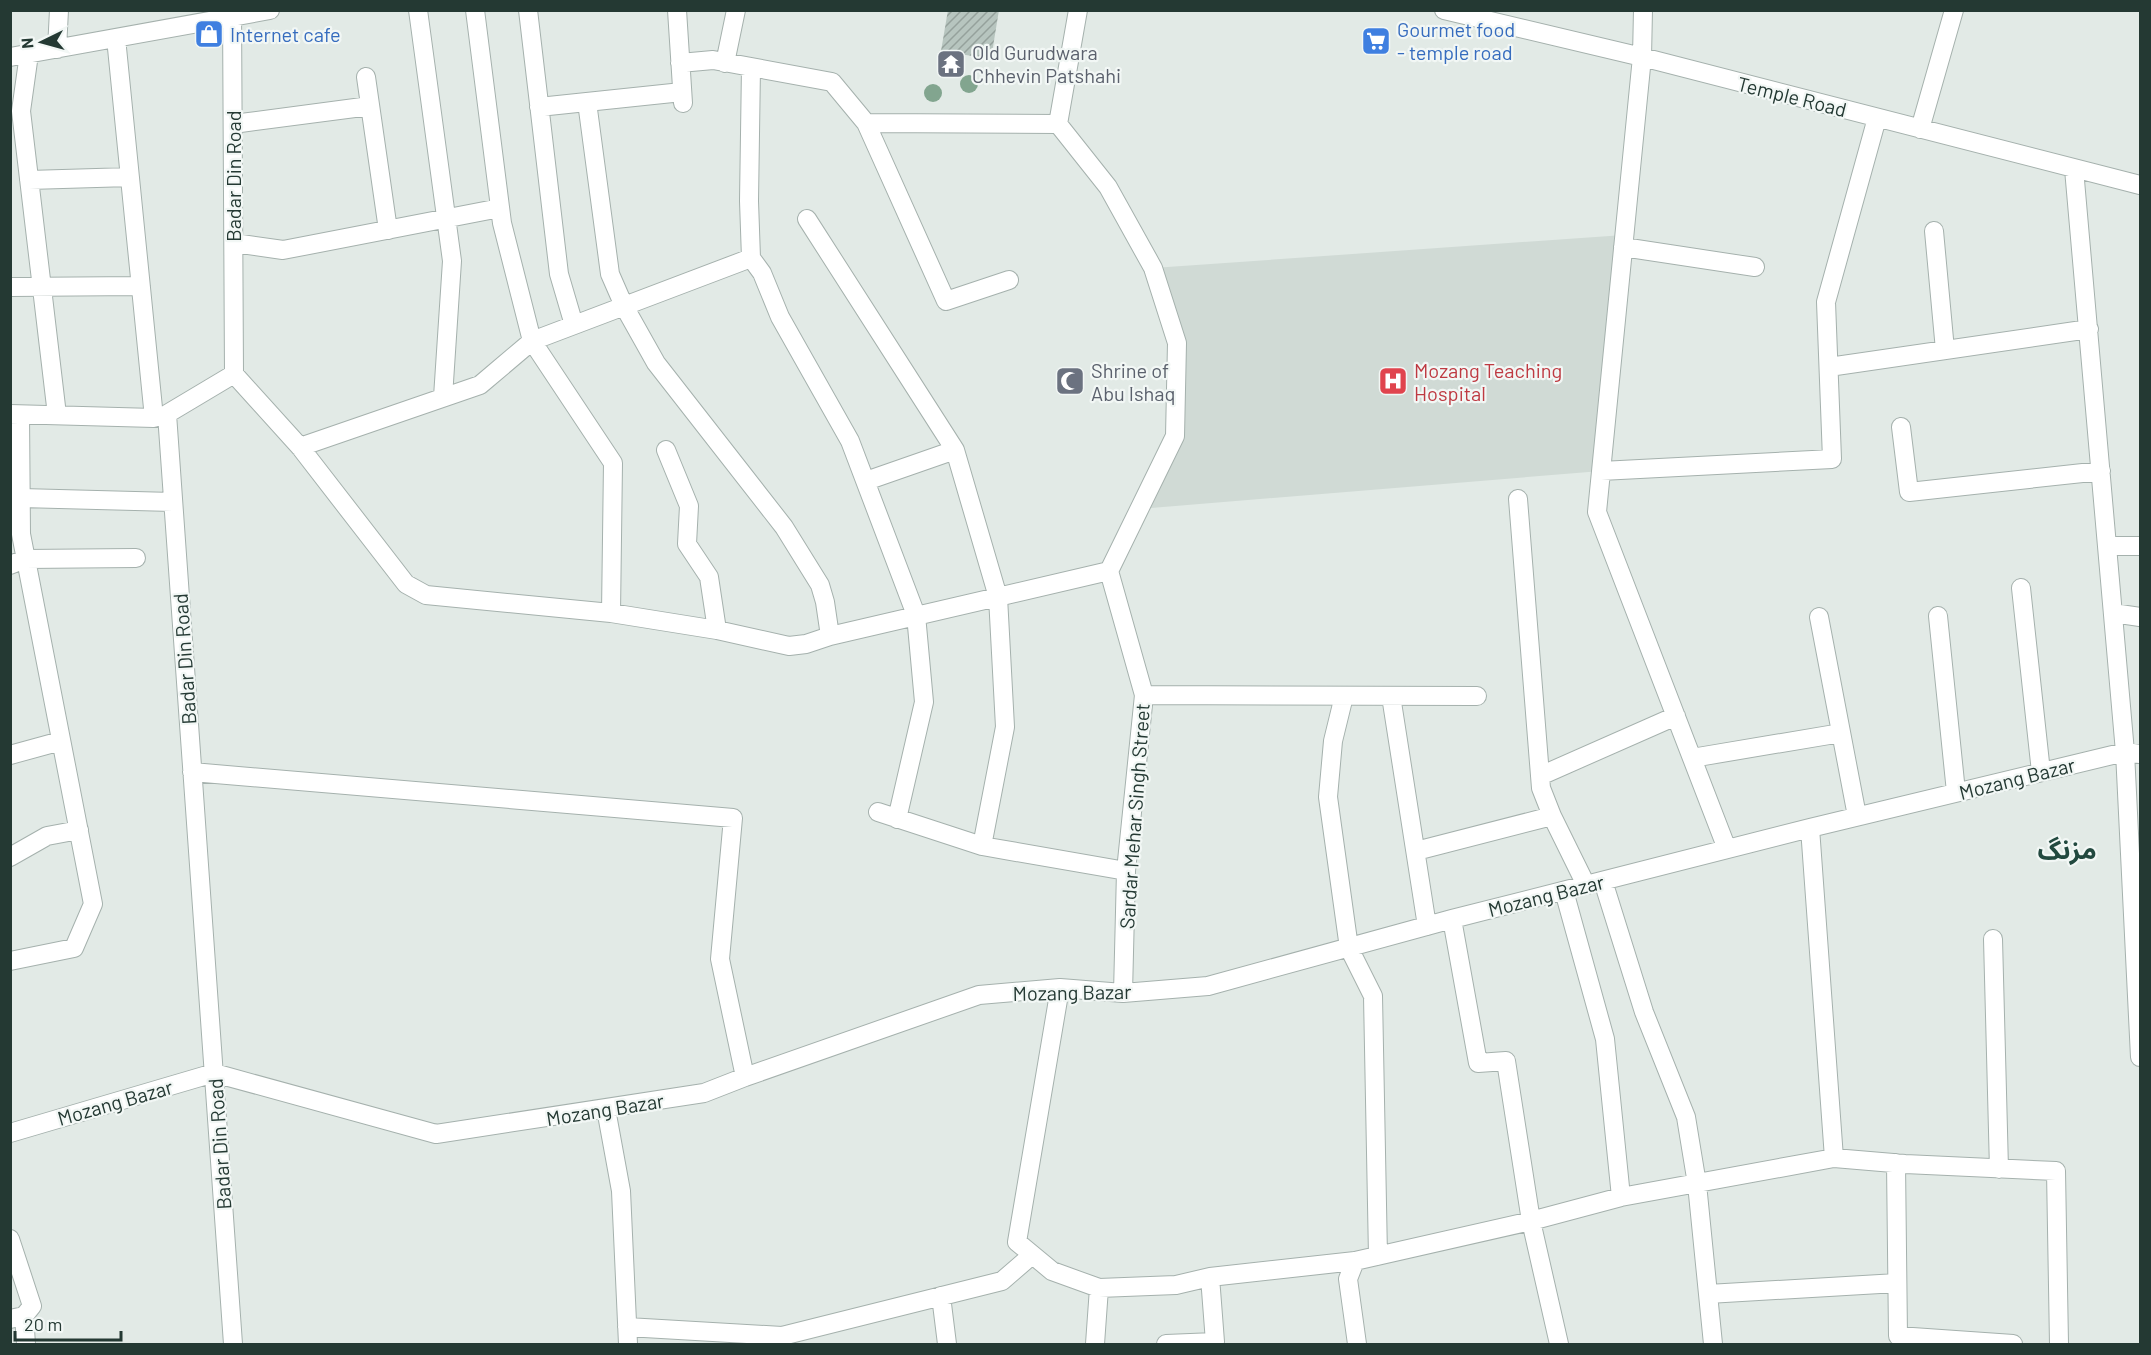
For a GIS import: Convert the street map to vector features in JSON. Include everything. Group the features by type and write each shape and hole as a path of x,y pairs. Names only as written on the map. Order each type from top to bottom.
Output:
{"street":[{"path":"57,49 59,10"},
{"path":"57,415 21,111 20,56 232,14 270,10"},
{"path":"418,10 452,261 443,397"},
{"path":"475,10 500,208 532,341 612,463 611,613"},
{"path":"528,10 559,274 574,325"},
{"path":"539,106 682,98 678,10"},
{"path":"725,63 736,10"},
{"path":"234,374 300,447 406,584 426,595 611,613 717,630 789,646 806,644 916,615 1109,571 1176,436 1177,343 1148,258 1108,187 1058,124 1078,10"},
{"name":"Temple Road","path":"1443,10 1642,57 2140,185"},
{"path":"1643,10 1642,57 1597,512 1727,849"},
{"path":"1920,129 1954,10"},
{"name":"Badar Din Road","path":"232,14 234,374 167,414 233,1344"},
{"path":"11,955 74,948 93,904 62,741 18,562 21,534 16,500 15,414 154,418 116,38"},
{"path":"680,63 712,60 832,82 866,123 946,301 1010,280"},
{"path":"751,67 748,201 750,258 762,273 780,317 850,441 916,615 924,702 897,819"},
{"path":"366,77 388,230"},
{"path":"587,102 610,274 624,306 656,363 784,527 814,575 825,602 830,636"},
{"path":"232,124 370,106"},
{"path":"1601,471 1832,459 1826,302 1877,117"},
{"path":"866,123 1058,124"},
{"path":"2074,169 2090,328 2113,613 2133,753 2140,1057"},
{"path":"29,180 130,177"},
{"path":"234,243 283,250 500,208"},
{"path":"807,219 955,450 998,597 1005,727 982,846"},
{"path":"1934,231 1945,350"},
{"path":"1623,248 1755,267"},
{"path":"300,447 480,385 532,341 750,258"},
{"path":"10,287 141,286"},
{"path":"1829,367 2090,328"},
{"path":"1901,426 1909,492 2101,471"},
{"path":"666,450 689,506 687,544 709,577 717,630"},
{"path":"866,481 955,450"},
{"path":"1518,499 1541,788 1552,816 1594,883 1686,1117 1697,1184 1713,1344"},
{"path":"16,500 173,502"},
{"path":"2107,546 2140,546"},
{"path":"18,562 136,558"},
{"name":"Sardar Mehar Singh Street","path":"1109,571 1144,695 1125,871 1123,993"},
{"path":"2021,588 2041,772"},
{"path":"2113,613 2140,617"},
{"path":"1938,616 1956,792"},
{"path":"1819,617 1857,816"},
{"path":"1144,695 1476,696"},
{"path":"1344,696 1333,741 1328,797 1349,948 1373,996 1378,1256"},
{"path":"1391,696 1428,926"},
{"path":"1540,776 1676,716"},
{"path":"1692,758 1841,733"},
{"path":"10,755 62,741"},
{"name":"Mozang Bazar","path":"10,1133 214,1073 435,1134 704,1093 979,995 1060,988 1123,993 1208,986 1452,919 1857,816 2041,772 2133,753"},
{"path":"192,772 733,819 720,959 745,1077"},
{"path":"878,812 982,846 1125,871"},
{"path":"1416,851 1552,816"},
{"path":"1810,828 1834,1158"},
{"path":"10,857 47,836 79,830"},
{"path":"1564,891 1605,1039 1621,1197"},
{"path":"1452,919 1478,1063 1506,1061 1531,1221 1559,1344"},
{"path":"1993,939 1999,1169"},
{"path":"1060,988 1017,1242 1052,1271 1099,1288 1176,1285 1210,1277 1355,1261 1531,1221 1621,1197 1834,1158 2056,1171 2059,1344"},
{"path":"606,1109 621,1191 628,1336 782,1336 1002,1281 1032,1255"},
{"path":"1896,1163 1898,1336 2013,1344"},
{"path":"10,1239 32,1306 17,1317 26,1344"},
{"path":"1355,1261 1348,1279 1358,1344"},
{"path":"1166,1344 1215,1342 1210,1277"},
{"path":"1708,1294 1897,1283"},
{"path":"1095,1344 1099,1288"},
{"path":"941,1296 947,1344"}],"shaded area":[{"name":"Mozang Teaching Hospital","path":"1624,235 1601,471 1139,509 1175,436 1177,343 1153,268"}],"building":[{"name":"Old Gurudwara Chhevin Patshahi","path":"948,10 999,10 991,59 941,51"}],"place":[{"name":"Internet cafe","path":"209,34"},
{"name":"Gourmet food - temple road","path":"1376,41"},
{"name":"Old Gurudwara Chhevin Patshahi","path":"951,64"},
{"name":"Shrine of Abu Ishaq","path":"1070,381"},
{"name":"Mozang Teaching Hospital","path":"1393,381"}],"district":[{"name":"مزنگ","path":"2067,848"}]}
